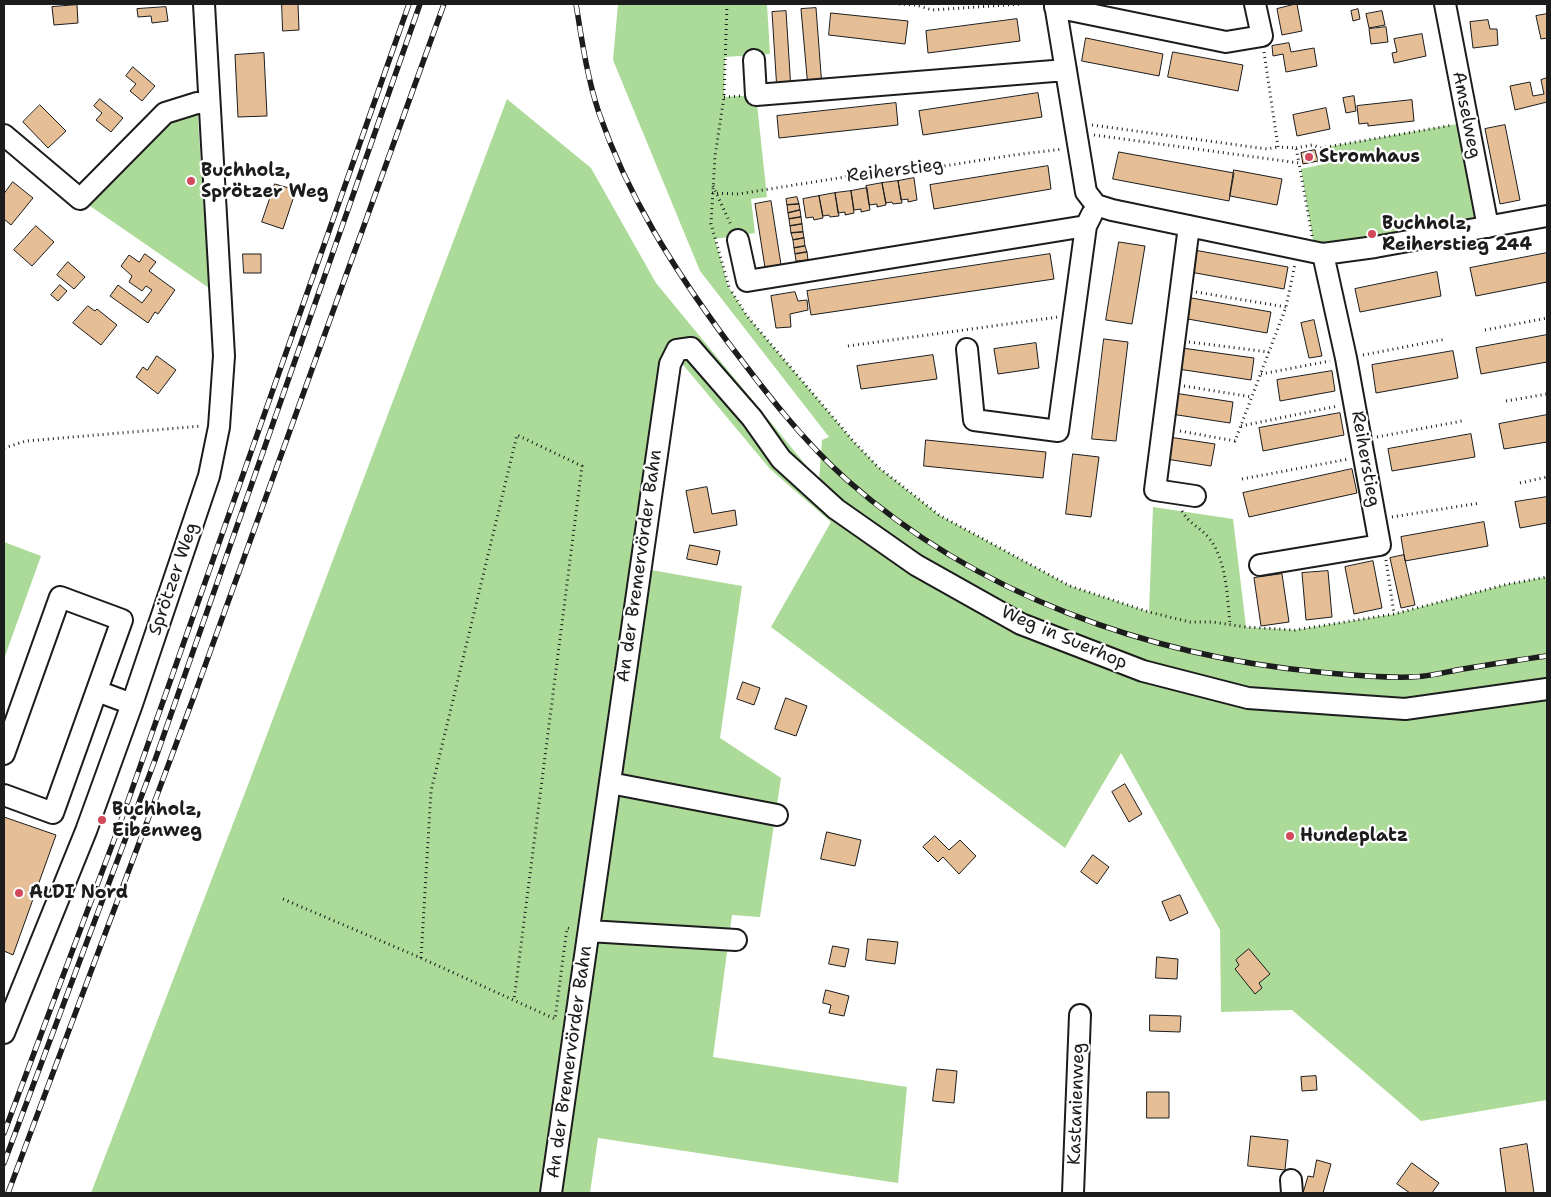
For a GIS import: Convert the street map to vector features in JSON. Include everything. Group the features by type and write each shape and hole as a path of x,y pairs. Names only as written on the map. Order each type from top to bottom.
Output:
{"street":[{"name":"Sprötzer Weg","path":"4,1033 86,831 132,704 209,476 219,427 224,356 204,4"},
{"path":"1255,4 1262,36 1226,42 1055,5 1086,192 1096,205 1112,210 1312,251 1375,247 1547,216"},
{"name":"Amselweg","path":"1446,4 1488,227"},
{"path":"754,60 756,95 1066,70"},
{"path":"4,135 80,199 165,113 197,103 209,102"},
{"path":"967,349 974,420 1058,430 1086,226 1096,205"},
{"path":"738,240 747,281 1086,226"},
{"path":"1189,226 1155,490 1195,496"},
{"name":"Reiherstieg","path":"1312,251 1346,358 1380,546"},
{"name":"Weg in Suerhop","path":"677,350 692,348 752,418 781,459 836,509 916,565 1021,624 1143,671 1248,698 1404,709 1547,688"},
{"name":"An der Bremervörder Bahn","path":"552,1193 670,364 677,350"},
{"path":"1260,565 1380,546"},
{"path":"4,754 60,597 122,620 53,813 4,795"},
{"path":"97,691 132,704"},
{"path":"610,783 777,815"},
{"name":"An der Bremervörder Bahn","path":"589,931 736,940"},
{"name":"Kastanienweg","path":"1073,1193 1080,1015"}],"path":[{"path":"727,4 724,97 712,185 714,193 738,240"},
{"path":"899,4 916,5 932,10 1022,4"},
{"path":"1262,36 1278,147"},
{"path":"1076,134 1266,149 1278,147 1296,148 1312,145 1321,148 1468,122"},
{"path":"1076,134 1299,163"},
{"name":"Reiherstieg","path":"714,193 738,194 914,166 931,168 1014,155 1076,134"},
{"path":"1163,428 1235,441 1286,307 1312,251 1296,148"},
{"path":"714,193 711,224 728,286 747,316 854,442 878,467 939,514 1070,586 1149,612 1190,622 1295,630 1394,614 1508,584 1547,577"},
{"path":"1180,290 1286,307"},
{"path":"848,346 1074,315"},
{"path":"1485,330 1547,318"},
{"path":"1261,374 1446,339"},
{"path":"1174,340 1269,352"},
{"path":"1168,384 1252,397"},
{"path":"1506,401 1547,394"},
{"path":"1241,426 1354,402"},
{"path":"1242,478 1462,421"},
{"path":"4,448 26,442 208,426 219,427"},
{"path":"421,958 431,791 518,435 582,466 514,1000"},
{"path":"1520,483 1547,477"},
{"path":"1172,493 1187,520 1209,538 1223,567 1230,624"},
{"path":"1376,520 1480,503"},
{"path":"1380,546 1385,555 1394,614"},
{"path":"283,899 421,958 555,1019 567,928 589,931"}],"green space":[{"path":"618,4 767,4 770,54 725,57 724,97 756,95 767,197 751,199 755,233 715,239 728,286 747,316 854,442 878,467 939,515 1070,586 1149,612 1153,507 1233,519 1246,627 1295,630 1394,614 1508,584 1547,577 1547,1100 1421,1121 1292,1010 1221,1012 1220,930 1121,753 1065,848 771,627 831,522 770,469 680,361 651,570 742,586 720,738 781,778 760,917 732,915 713,1057 907,1087 898,1183 598,1138 590,1193 91,1193 246,790 507,99 591,168 656,283 819,481 822,440 829,437 700,271 613,60"},
{"path":"197,103 209,288 80,199 165,113"},
{"path":"1468,122 1488,227 1315,252 1301,169 1324,164 1321,148"},
{"path":"4,542 41,556 4,659"}],"building":[{"path":"282,4 298,4 299,30 283,31"},
{"path":"1297,4 1302,31 1282,35 1277,9"},
{"path":"77,5 78,23 54,25 52,7"},
{"path":"166,7 168,21 152,23 151,16 138,17 137,9"},
{"path":"816,8 822,87 808,88 801,9"},
{"path":"1358,9 1360,19 1353,21 1351,11"},
{"path":"786,11 791,90 777,91 772,12"},
{"path":"1382,11 1385,25 1369,28 1366,14"},
{"path":"831,13 908,21 905,44 829,35"},
{"path":"1547,14 1547,38 1541,39 1536,16"},
{"path":"1017,19 1020,41 928,53 926,31"},
{"path":"1488,20 1490,29 1497,29 1498,45 1473,48 1470,22"},
{"path":"1386,27 1388,42 1371,44 1369,29"},
{"path":"1422,34 1426,56 1394,63 1392,53 1397,52 1394,39"},
{"path":"1086,38 1163,54 1159,76 1082,61"},
{"path":"1289,43 1291,52 1314,48 1317,66 1286,72 1283,54 1273,56 1272,46"},
{"path":"1173,52 1243,65 1238,91 1168,77"},
{"path":"264,53 267,116 238,117 235,55"},
{"path":"133,67 155,86 142,101 130,91 136,84 126,76"},
{"path":"1547,78 1547,102 1515,110 1510,86 1530,82 1533,96 1544,94 1541,80"},
{"path":"1038,93 1042,117 923,135 919,111"},
{"path":"1354,96 1356,111 1346,113 1343,98"},
{"path":"100,99 123,118 111,132 96,120 102,113 94,106"},
{"path":"1412,100 1414,121 1368,126 1368,123 1359,124 1357,106"},
{"path":"896,103 898,125 779,138 777,116"},
{"path":"40,105 66,131 48,148 23,122"},
{"path":"1326,108 1330,129 1297,136 1293,115"},
{"path":"1505,125 1520,200 1500,204 1485,129"},
{"name":"Stromhaus","path":"1315,150 1318,161 1303,164 1301,153"},
{"path":"1119,152 1234,173 1229,201 1113,179"},
{"path":"1048,166 1051,189 934,209 930,185"},
{"path":"1234,170 1282,179 1277,205 1230,196"},
{"path":"914,178 917,200 908,202 908,199 901,200 898,181"},
{"path":"898,181 902,203 886,203 882,183"},
{"path":"13,182 33,198 11,225 4,219 4,194"},
{"path":"882,183 886,205 877,207 877,204 869,205 866,186"},
{"path":"275,184 296,190 283,229 262,222"},
{"path":"867,188 870,210 861,212 861,209 854,210 851,191"},
{"path":"851,191 854,213 845,215 845,212 838,213 835,193"},
{"path":"835,193 839,216 823,216 819,196"},
{"path":"819,196 823,218 814,220 813,217 806,218 803,199"},
{"path":"797,197 799,204 787,205 786,199"},
{"path":"771,201 782,271 766,274 755,204"},
{"path":"799,204 800,210 788,213 787,205"},
{"path":"800,210 801,217 789,219 788,213"},
{"path":"801,217 802,224 790,226 789,219"},
{"path":"802,224 803,232 791,233 790,226"},
{"path":"36,226 54,242 32,266 14,250"},
{"path":"803,232 804,238 793,240 791,233"},
{"path":"804,238 805,246 794,248 793,240"},
{"path":"1119,242 1145,246 1132,324 1106,320"},
{"path":"805,246 807,252 795,254 794,248"},
{"path":"1194,250 1288,267 1284,289 1190,272"},
{"path":"807,252 808,260 796,261 795,254"},
{"path":"1547,253 1547,282 1476,296 1470,268"},
{"path":"145,254 156,262 149,271 175,290 158,314 155,312 148,323 110,296 118,285 142,303 152,290 146,286 142,291 129,282 132,276 121,266 129,255 139,262"},
{"path":"243,254 261,254 261,273 244,273"},
{"path":"1050,254 1054,279 811,315 807,291"},
{"path":"68,262 85,277 74,289 57,275"},
{"path":"1437,272 1441,296 1360,312 1355,289"},
{"path":"60,285 67,291 58,301 51,295"},
{"path":"795,292 798,301 807,300 808,310 790,314 791,327 776,328 771,296"},
{"path":"1186,297 1271,312 1267,333 1182,318"},
{"path":"88,306 95,311 97,309 117,325 101,345 73,323"},
{"path":"1314,320 1322,356 1309,358 1301,323"},
{"path":"1547,335 1547,362 1481,374 1476,348"},
{"path":"1104,339 1128,342 1116,441 1092,439"},
{"path":"1036,343 1039,368 998,374 994,349"},
{"path":"1182,348 1254,358 1251,380 1178,369"},
{"path":"1453,351 1458,378 1376,393 1372,365"},
{"path":"933,355 937,379 861,389 857,366"},
{"path":"157,356 176,370 158,394 136,377 143,367 147,370"},
{"path":"1332,371 1335,391 1280,401 1277,380"},
{"path":"1174,393 1233,402 1230,423 1171,414"},
{"path":"1340,413 1344,435 1263,451 1259,428"},
{"path":"1547,415 1547,442 1504,449 1499,424"},
{"path":"1471,434 1475,457 1392,471 1388,449"},
{"path":"1169,437 1215,444 1211,466 1166,459"},
{"path":"926,440 1046,452 1043,478 924,466"},
{"path":"1073,454 1099,457 1091,517 1066,514"},
{"path":"1352,469 1357,493 1249,517 1243,493"},
{"path":"707,487 712,514 735,510 737,525 694,533 686,491"},
{"path":"1547,497 1547,523 1520,528 1515,502"},
{"path":"1484,522 1488,546 1405,561 1401,537"},
{"path":"690,545 720,551 717,565 687,559"},
{"path":"1404,555 1415,605 1401,608 1390,558"},
{"path":"1373,561 1382,608 1354,614 1345,567"},
{"path":"1328,571 1332,617 1306,620 1302,573"},
{"path":"1282,574 1289,622 1261,626 1254,578"},
{"path":"743,682 760,688 754,705 737,699"},
{"path":"786,698 807,706 796,736 775,729"},
{"path":"1125,784 1142,814 1129,822 1112,792"},
{"name":"ALDI Nord","path":"4,817 56,835 13,955 4,951"},
{"path":"827,832 861,840 855,866 821,859"},
{"path":"935,836 949,850 960,840 976,856 959,874 943,857 938,862 923,847"},
{"path":"1093,855 1109,867 1097,884 1081,872"},
{"path":"1180,895 1188,913 1170,921 1162,902"},
{"path":"868,939 898,942 895,964 866,960"},
{"path":"833,946 849,949 845,967 829,964"},
{"path":"1249,949 1270,974 1259,983 1262,988 1255,994 1235,969 1239,965 1236,960"},
{"path":"1157,957 1178,959 1177,979 1156,978"},
{"path":"826,990 849,996 844,1016 829,1013 831,1005 823,1003"},
{"path":"1150,1015 1181,1016 1180,1032 1150,1031"},
{"path":"937,1069 957,1071 954,1103 933,1101"},
{"path":"1316,1076 1317,1090 1302,1091 1301,1077"},
{"path":"1147,1092 1169,1092 1169,1118 1147,1118"},
{"path":"1251,1136 1288,1140 1285,1170 1248,1166"},
{"path":"1527,1144 1534,1193 1506,1193 1500,1149"},
{"path":"1317,1160 1331,1164 1323,1193 1303,1193 1308,1176 1313,1177"},
{"path":"1412,1163 1439,1183 1432,1193 1410,1193 1397,1184"}],"railway":[{"path":"4,1133 117,832 409,4"},
{"path":"4,1163 155,760 420,4"},
{"path":"8,1193 193,699 444,4"},
{"path":"576,4 588,72 599,113 638,203 671,259 727,341 769,396 799,431 847,480 898,521 952,556 1009,587 1068,613 1129,635 1192,651 1255,664 1319,672 1388,677 1428,676 1547,656"}],"place":[{"name":"Stromhaus","path":"1309,157"},
{"name":"Buchholz, Sprötzer Weg","path":"191,181"},
{"name":"Buchholz, Reiherstieg 244","path":"1372,234"},
{"name":"Buchholz, Eibenweg","path":"102,820"},
{"name":"Hundeplatz","path":"1290,836"},
{"name":"ALDI Nord","path":"19,893"}]}
